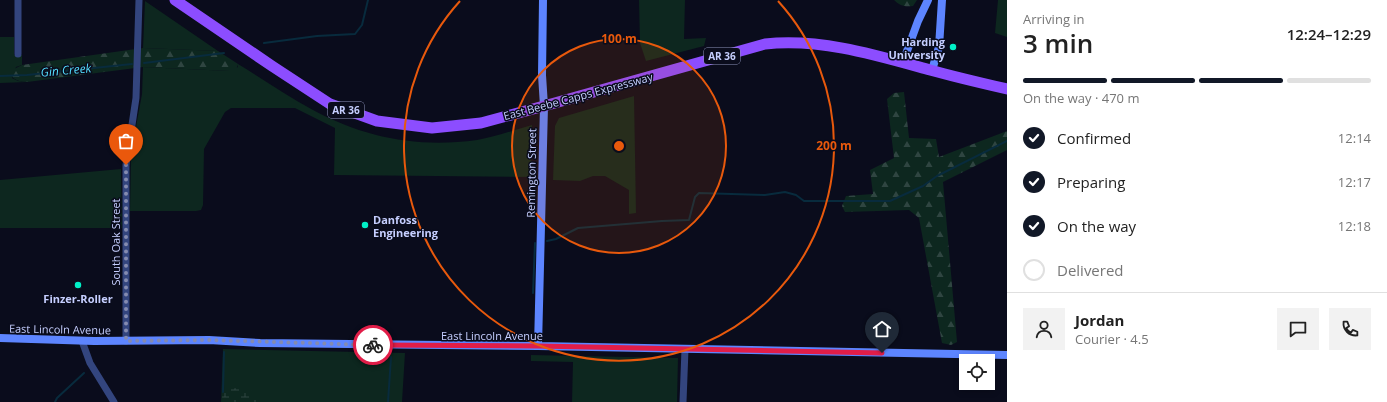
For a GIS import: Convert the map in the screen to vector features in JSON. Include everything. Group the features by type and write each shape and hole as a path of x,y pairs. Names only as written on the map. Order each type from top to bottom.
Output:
{"main road":[{"name":"East Beebe Capps Expressway","path":"175,0 330,104 376,121 432,128 481,123 765,44 784,42 828,45 873,54 1007,89"}],"street":[{"path":"18,0 18,54"},
{"name":"South Oak Street","path":"126,341 126,165 136,98 139,0"},
{"name":"Remington Street","path":"538,346 544,106 542,75 543,0"},
{"path":"903,62 918,21 928,0"},
{"path":"932,70 939,47 942,0"},
{"name":"East Lincoln Avenue","path":"0,338 82,341 209,340 311,344 538,346 1007,355"},
{"path":"82,341 90,363 114,402"},
{"path":"683,402 685,349"}],"green space":[{"path":"639,0 685,0 684,39 706,38 704,46 646,61 640,43"},
{"path":"894,0 917,0 913,6 903,6"},
{"path":"998,0 1007,0 1007,37 995,33"},
{"path":"145,1 218,51 143,48"},
{"path":"0,37 14,37 14,55 22,55 22,65 16,67 12,78 18,81 27,82 0,83"},
{"path":"143,48 218,51 238,64 236,69 232,71 143,67 27,82 15,79 10,74 12,70 22,65"},
{"path":"238,64 303,105 352,128 372,134 413,141 434,143 455,142 484,139 532,125 531,177 334,175 335,128 295,108 231,108 225,112 204,149 203,205 201,210 130,211 131,154 142,94 143,67 230,71 238,67"},
{"path":"904,92 909,138 936,139 939,157 1007,131 1007,150 943,182 957,342 951,345 942,343 919,218 909,210 845,212 842,206 846,196 873,194 870,170 894,158 887,99 894,93"},
{"path":"634,96 636,213 629,214 629,190 605,176 593,176 580,181 553,180 555,126 559,118"},
{"path":"121,169 122,228 0,228 0,180"},
{"path":"223,349 405,353 402,402 221,402"},
{"path":"531,355 678,358 677,402 572,402 573,362 531,361"},
{"path":"236,388 246,389 256,393 261,398 261,402 222,402 222,394 224,390"}],"waterway":[{"name":"Gin Creek","path":"264,43 317,36 355,34 362,25 368,0"},
{"name":"Gin Creek","path":"144,63 224,53"},
{"name":"Gin Creek","path":"0,76 27,75 132,64"},
{"path":"547,241 556,239 578,228 689,220 695,197 699,193 765,195 785,192 796,195 804,201 890,201 923,186 937,176 1007,141"},
{"path":"533,293 535,243"},
{"path":"223,392 224,352"},
{"path":"388,402 391,357"},
{"path":"55,402 57,398 84,373"}],"way so far":[{"path":"126,165 126,341 209,340 260,343 373,345"}],"place":[{"name":"Harding University","path":"953,47"},
{"name":"Danfoss Engineering","path":"365,225"},
{"name":"Finzer-Roller","path":"78,285"}],"route":[{"path":"373,345 538,346 882,353"}]}
